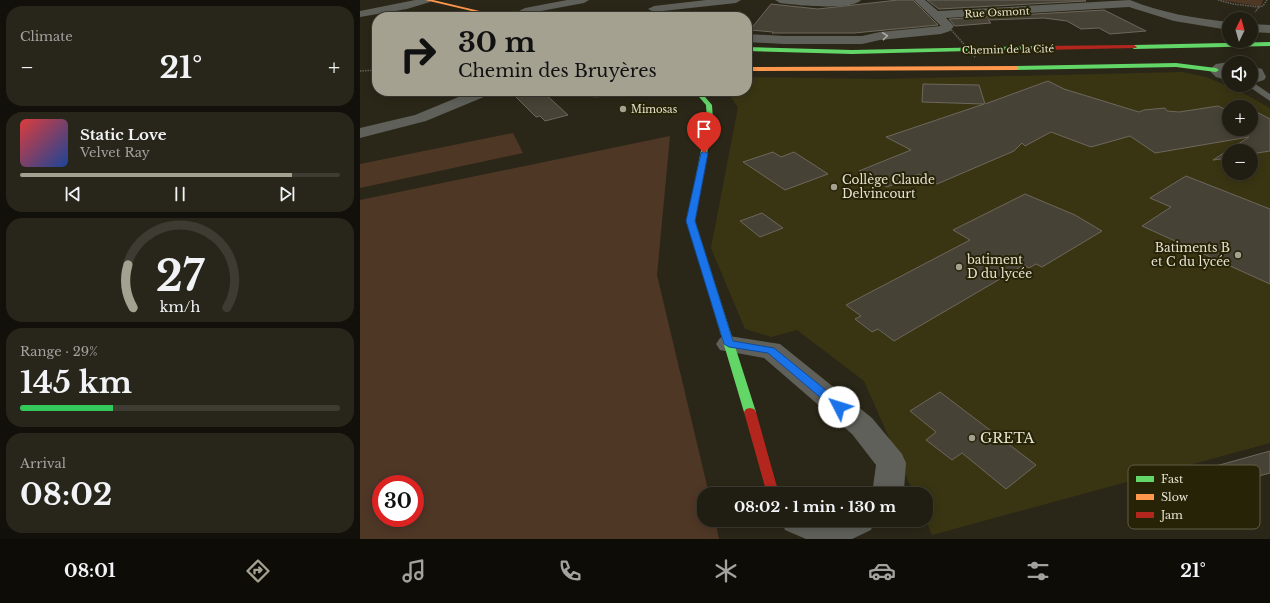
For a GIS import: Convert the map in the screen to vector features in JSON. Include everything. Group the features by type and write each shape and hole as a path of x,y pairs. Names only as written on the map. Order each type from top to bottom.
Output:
{"street":[{"path":"384,12 426,0 480,12"},
{"path":"525,11 584,0"},
{"path":"654,9 736,0"},
{"path":"780,0 827,4 856,0"},
{"path":"752,38 846,41 862,40 880,36 937,31 948,26 919,0"},
{"name":"Rue Osmont","path":"936,15 1126,2 1175,17 1222,25"},
{"path":"1258,28 1270,29"},
{"name":"Chemin de la Cité","path":"752,49 852,52 1270,44"},
{"path":"752,69 982,69 1176,65 1222,68"},
{"path":"454,96 464,100"},
{"path":"360,133 420,118 474,96"},
{"path":"701,96 709,105 710,126 691,221 771,487"},
{"path":"729,344 771,350 862,426 891,463 888,487"},
{"path":"814,527 830,534 855,528"}],"lane":[{"path":"1258,89 1270,98"}],"path":[{"path":"1218,0 1259,7"},
{"path":"1255,12 1259,7 1263,6 1266,0"},
{"path":"948,26 975,57"},
{"path":"360,71 372,70"}],"shaded area":[{"path":"1220,0 1263,0 1261,6 1257,6"},
{"path":"1182,72 1206,77 1222,84 1222,92 1242,92 1256,100 1222,100 1222,136 1258,136 1258,101 1270,108 1270,443 1189,465 1128,465 1128,482 932,535 929,527 933,527 933,487 911,487 864,381 797,330 771,337 745,329 711,248 738,107 730,96 752,96 752,77 884,79"},
{"path":"513,133 523,153 360,188 360,164"},
{"path":"670,136 657,275 707,487 697,487 697,527 716,527 719,539 360,539 360,200"}],"building":[{"path":"898,0 913,0 938,25 854,33 772,33 773,32 752,30 752,28 771,4 818,9"},
{"path":"927,0 1084,0 1086,1 939,9"},
{"path":"1104,10 1146,31 1110,34 1099,28 1081,29 1067,21 1044,18 988,20 991,23 955,26 949,19"},
{"path":"1048,81 1064,89 1139,112 1144,110 1165,108 1167,111 1179,112 1218,106 1222,108 1222,136 1258,136 1258,113 1270,119 1270,151 1258,153 1258,144 1238,144 1249,137 1155,153 1130,136 1091,147 1051,132 1025,146 1022,143 1014,151 937,184 919,174 887,187 859,171 911,150 886,137 984,104 922,102 923,84 979,85 985,104"},
{"path":"515,96 547,96 568,115 545,121 540,116 536,117"},
{"path":"773,152 781,157 794,152 828,174 785,190 743,162"},
{"path":"1222,154 1222,159 1213,160"},
{"name":"Batiments B et C du lycée","path":"1186,176 1270,209 1270,284 1142,226 1171,207 1150,198"},
{"name":"batiment D du lycée","path":"1025,194 1075,215 1102,231 1042,267 1036,264 1029,268 1024,265 894,341 878,329 872,332 855,319 861,316 846,305 970,240 953,230"},
{"path":"762,213 783,228 760,237 740,221"},
{"name":"GRETA","path":"940,392 1036,465 1006,489 962,453 952,460 926,440 936,432 910,411"},
{"path":"1270,451 1270,473 1260,476 1260,465 1219,465"}],"traffic: fast":[{"path":"1134,47 1270,44"},
{"path":"752,49 852,52 1041,48"},
{"path":"1016,68 1176,65 1216,70"},
{"path":"701,96 709,105 710,120 691,221 750,412"}],"traffic: slow":[{"path":"427,0 481,12"},
{"path":"752,69 1016,68"}],"traffic: jam":[{"path":"1041,48 1134,47"},
{"path":"750,412 771,487"}],"place":[{"name":"Mimosas","path":"623,109"},
{"name":"Collège Claude Delvincourt","path":"834,187"},
{"name":"Batiments B et C du lycée","path":"1238,255"},
{"name":"batiment D du lycée","path":"959,267"},
{"name":"GRETA","path":"972,438"}],"route":[{"path":"704,153 691,221 729,344 771,350 839,407"}]}
